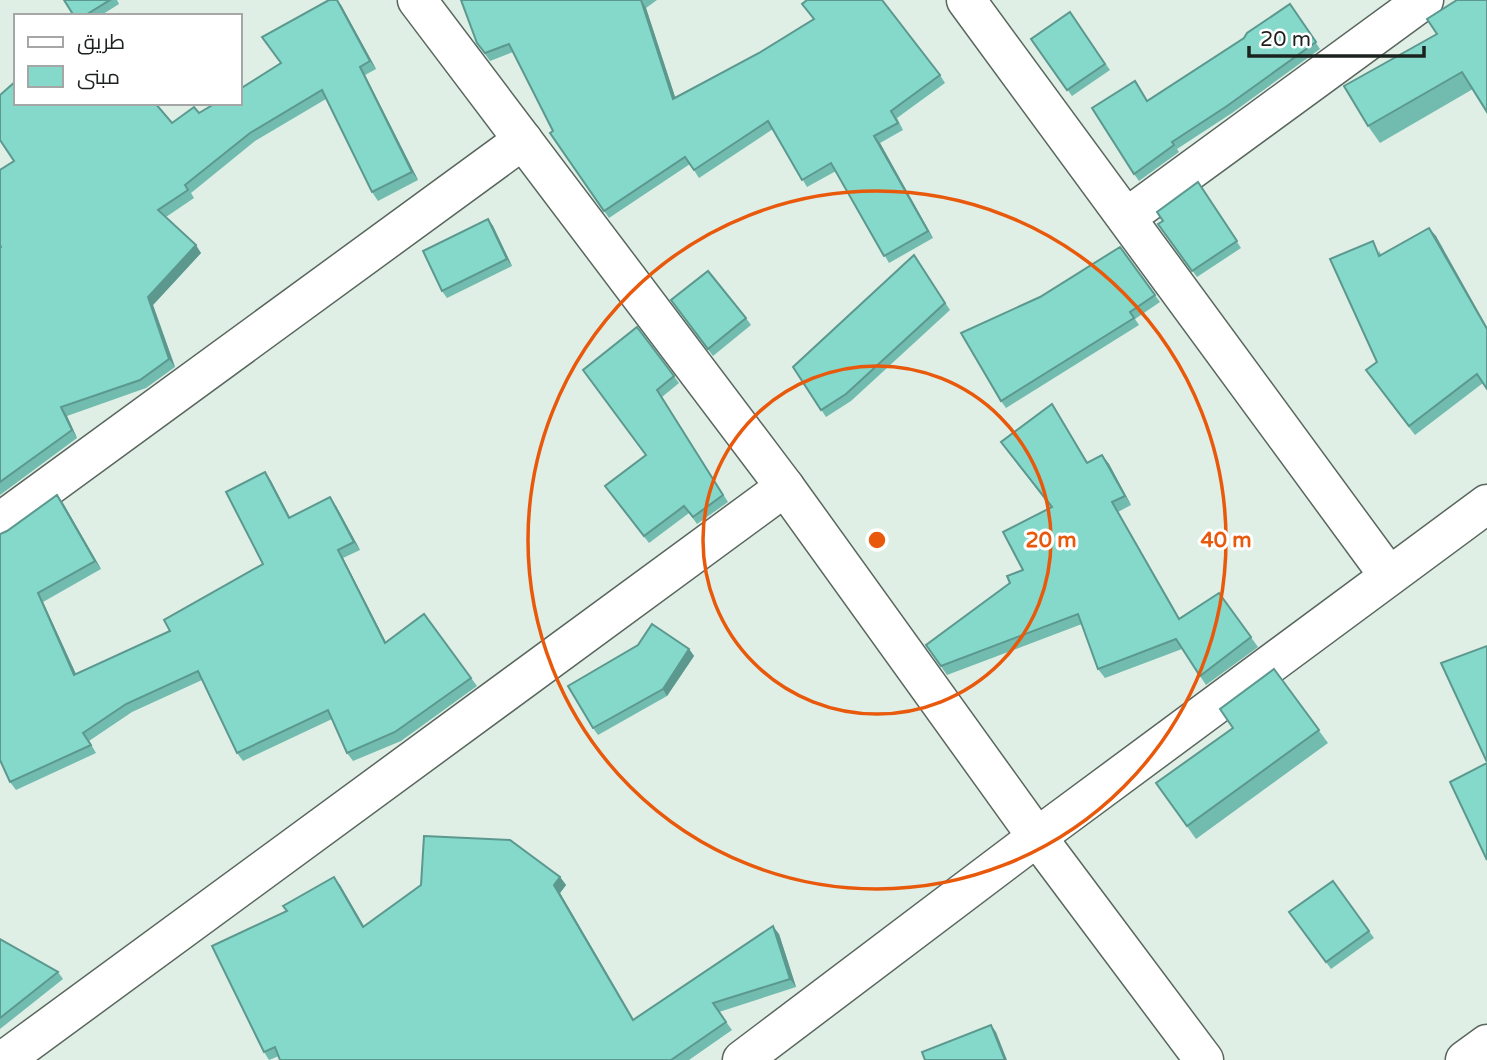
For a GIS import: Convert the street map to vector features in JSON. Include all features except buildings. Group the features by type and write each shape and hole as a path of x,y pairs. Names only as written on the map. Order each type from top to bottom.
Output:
{"street":[{"path":"417,0 785,487 1037,837 1204,1060"},
{"path":"966,0 1128,217 1389,576"},
{"path":"1128,217 1424,0"},
{"path":"0,522 523,140"},
{"path":"4,1060 785,487"},
{"path":"741,1060 1487,504"},
{"path":"1465,1060 1487,1044"}]}
